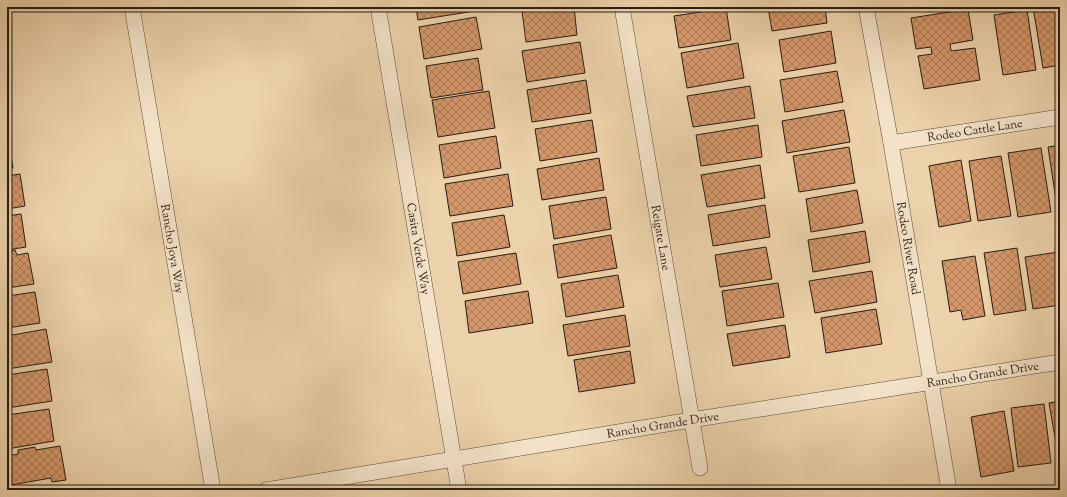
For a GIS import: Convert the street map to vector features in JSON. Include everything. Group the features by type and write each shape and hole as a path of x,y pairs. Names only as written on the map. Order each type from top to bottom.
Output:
{"street":[{"name":"Rancho Joya Way","path":"132,7 213,490"},
{"name":"Casita Verde Way","path":"378,7 459,490"},
{"name":"Reigate Lane","path":"622,7 700,468"},
{"name":"Rodeo River Road","path":"866,7 891,143 949,490"},
{"name":"Rodeo Cattle Lane","path":"891,143 1060,117"},
{"name":"Rancho Grande Drive","path":"266,490 691,420 1060,362"}],"building":[{"path":"416,7 480,7 481,10 418,20"},
{"path":"550,7 574,7 577,35 526,42 522,11"},
{"path":"768,7 825,7 827,23 772,31"},
{"path":"1033,7 1060,7 1060,65 1043,68"},
{"path":"726,8 731,40 679,48 674,16"},
{"path":"968,9 973,40 950,44 951,51 975,48 980,80 924,89 918,56 932,54 931,47 916,49 911,18"},
{"path":"1027,10 1036,70 1003,75 994,15"},
{"path":"476,17 482,49 424,59 419,27"},
{"path":"831,31 836,63 784,72 779,40"},
{"path":"580,42 585,73 527,82 522,51"},
{"path":"738,43 744,78 687,88 681,53"},
{"path":"478,58 483,90 431,98 426,66"},
{"path":"837,71 843,102 785,112 780,80"},
{"path":"586,80 591,113 532,122 527,90"},
{"path":"750,86 755,118 693,127 687,96"},
{"path":"489,91 495,128 438,137 432,100"},
{"path":"844,110 850,142 787,153 782,121"},
{"path":"592,120 597,152 540,161 535,129"},
{"path":"758,125 762,157 701,166 696,135"},
{"path":"7,132 13,168 7,169"},
{"path":"496,136 501,168 444,178 439,145"},
{"path":"1060,145 1060,199 1056,200 1048,147"},
{"path":"849,147 855,183 799,192 793,156"},
{"path":"1041,148 1051,212 1018,217 1008,153"},
{"path":"1001,156 1011,216 978,221 969,161"},
{"path":"599,158 604,190 542,200 537,169"},
{"path":"961,160 971,221 939,227 929,166"},
{"path":"760,165 765,198 707,207 701,175"},
{"path":"20,174 25,206 7,209 7,176"},
{"path":"508,174 513,206 450,216 445,184"},
{"path":"857,190 863,223 811,232 806,199"},
{"path":"606,197 611,229 554,239 549,206"},
{"path":"765,205 770,237 713,246 708,215"},
{"path":"21,214 26,247 7,250 7,216"},
{"path":"504,215 510,247 457,256 452,223"},
{"path":"865,231 870,262 813,272 808,240"},
{"path":"611,235 617,268 558,278 553,245"},
{"path":"766,247 772,279 720,287 715,255"},
{"path":"1017,248 1026,310 994,315 984,253"},
{"path":"15,250 17,255 28,253 34,284 7,288 7,251"},
{"path":"1058,252 1060,263 1060,305 1033,309 1025,257"},
{"path":"516,253 521,284 463,294 458,262"},
{"path":"975,256 985,316 963,320 961,310 950,312 942,261"},
{"path":"872,271 877,302 815,313 809,281"},
{"path":"618,275 624,307 566,317 561,284"},
{"path":"778,283 784,317 727,326 722,291"},
{"path":"528,291 533,323 469,333 465,301"},
{"path":"35,292 40,323 7,328 7,296"},
{"path":"876,309 882,344 826,353 821,318"},
{"path":"625,315 630,346 568,356 563,325"},
{"path":"785,325 790,357 733,366 727,334"},
{"path":"46,329 52,362 7,369 7,336"},
{"path":"630,351 635,383 579,392 574,360"},
{"path":"47,369 52,401 7,408 7,375"},
{"path":"1060,401 1060,466 1049,403"},
{"path":"1044,404 1051,463 1018,467 1011,408"},
{"path":"49,409 54,441 7,449 7,415"},
{"path":"1004,411 1014,471 981,477 971,417"},
{"path":"60,446 66,480 52,482 51,478 11,485 10,478 7,479 7,456 18,454 18,450 35,447 36,450"}]}
